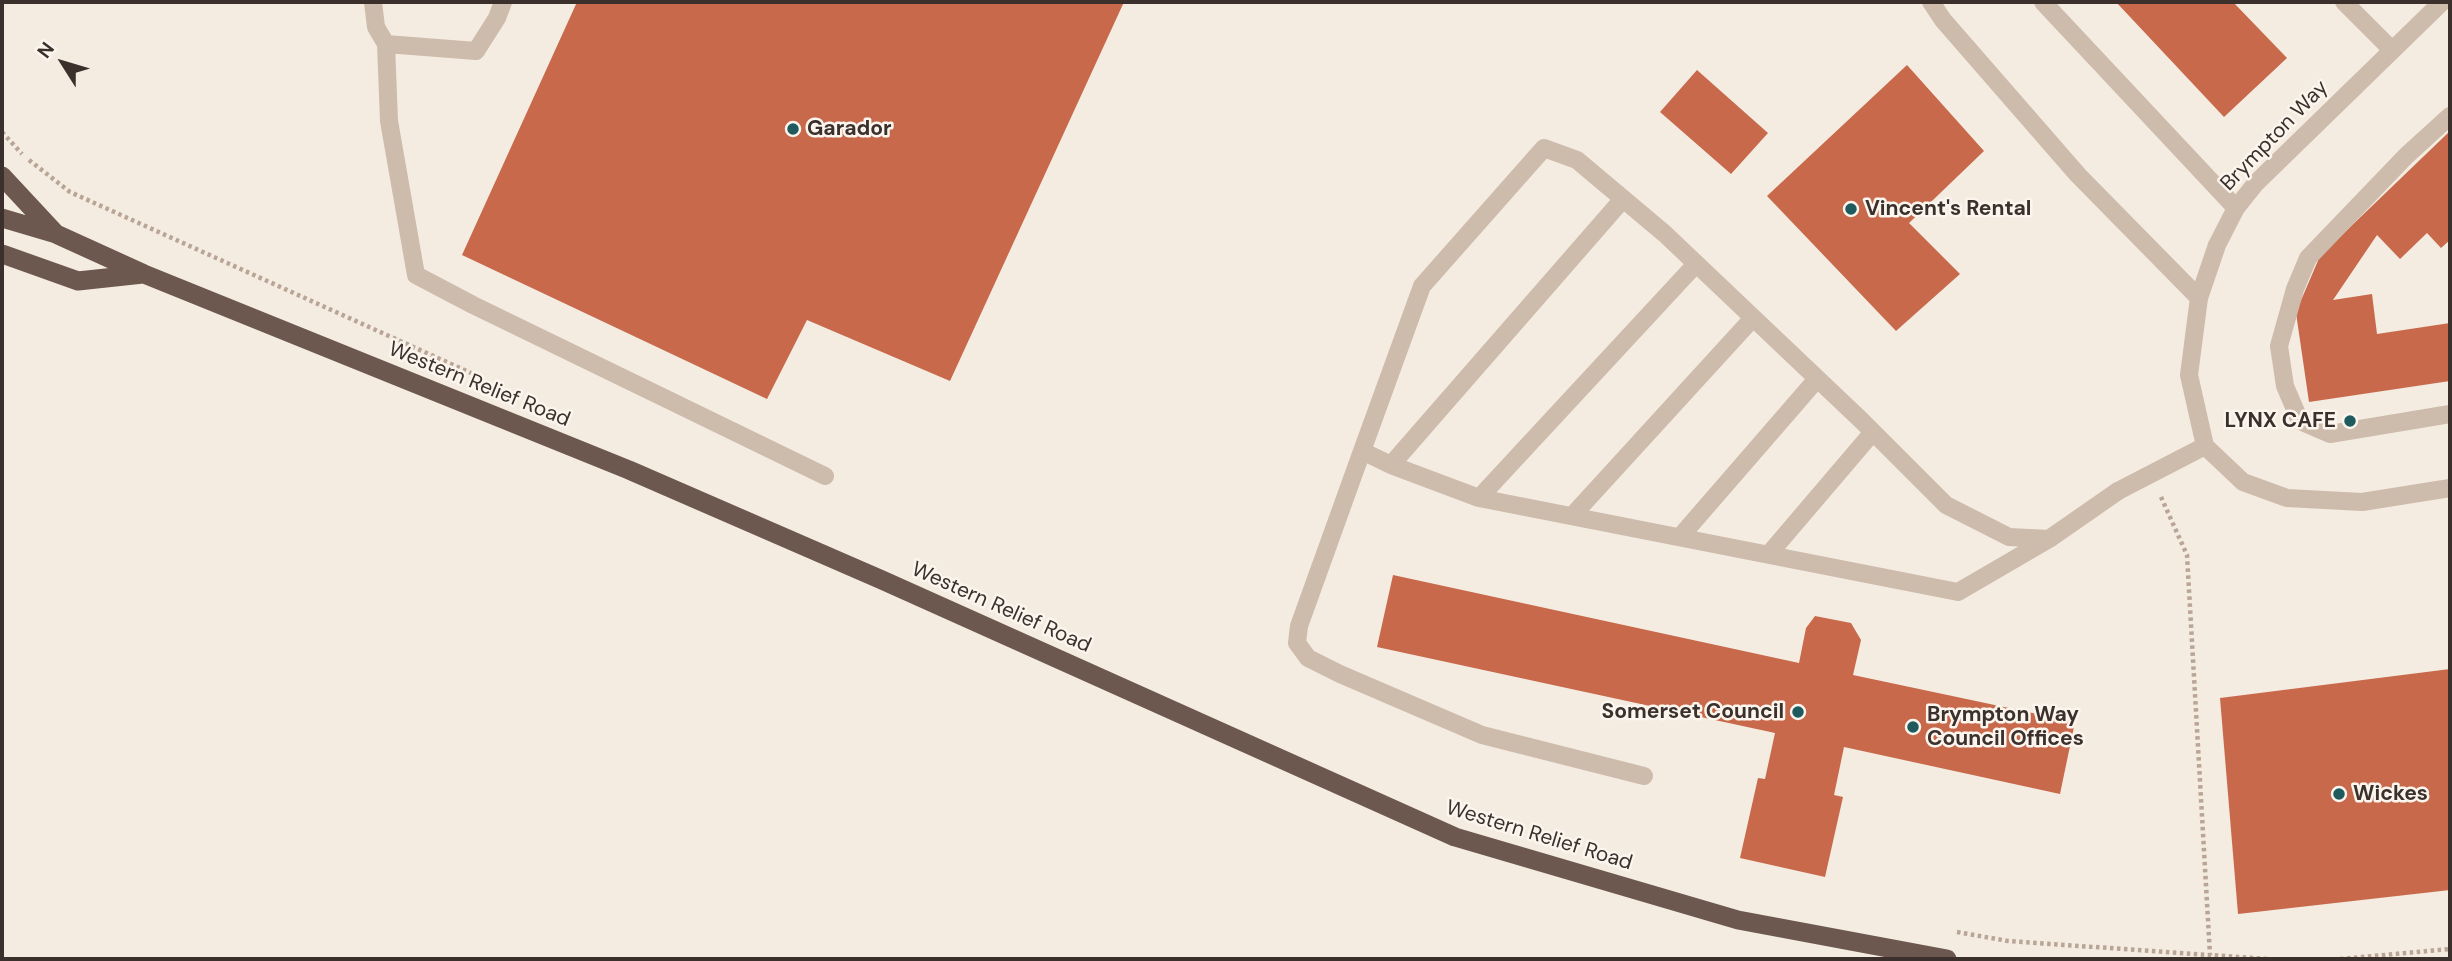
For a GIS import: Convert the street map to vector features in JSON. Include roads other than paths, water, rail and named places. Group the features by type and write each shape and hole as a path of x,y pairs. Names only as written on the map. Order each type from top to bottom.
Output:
{"highway":[{"name":"Western Relief Road","path":"2,176 56,234"},
{"name":"Western Relief Road","path":"2,218 56,234 145,274 629,470 1455,837 1738,920 1947,959"},
{"path":"2,254 78,281 145,274"}],"street":[{"path":"373,2 376,27 386,44 389,121 416,275 825,476"},
{"path":"386,44 476,51 503,2"},
{"path":"1931,2 1942,20 2078,174 2199,298"},
{"path":"2043,2 2236,208"},
{"path":"2344,2 2392,50"},
{"name":"Brympton Way","path":"2205,446 2189,375 2199,298 2217,245 2236,208 2256,183 2441,2"},
{"path":"2450,116 2406,156 2308,258 2295,289 2279,346 2285,386 2301,421 2330,434 2450,414"},
{"path":"1644,776 1482,735 1340,674 1308,658 1297,643 1299,626 1422,286 1544,148 1577,160 1623,199 1696,264 1946,505 2009,537 2049,539"},
{"path":"1391,465 1623,199"},
{"path":"1479,498 1696,264"},
{"path":"1573,516 1753,318"},
{"path":"1680,537 1817,379"},
{"path":"1769,554 1873,432"},
{"path":"1363,451 1391,465 1479,498 1958,592 2049,539 2118,491 2205,446 2243,482 2287,498 2362,502 2450,488"}],"place":[{"name":"Garador","path":"793,129"},
{"name":"Vincent's Rental","path":"1851,209"},
{"name":"LYNX CAFE","path":"2350,421"},
{"name":"Somerset Council","path":"1798,712"},
{"name":"Brympton Way Council Offices","path":"1913,727"},
{"name":"Wickes","path":"2339,794"}]}
